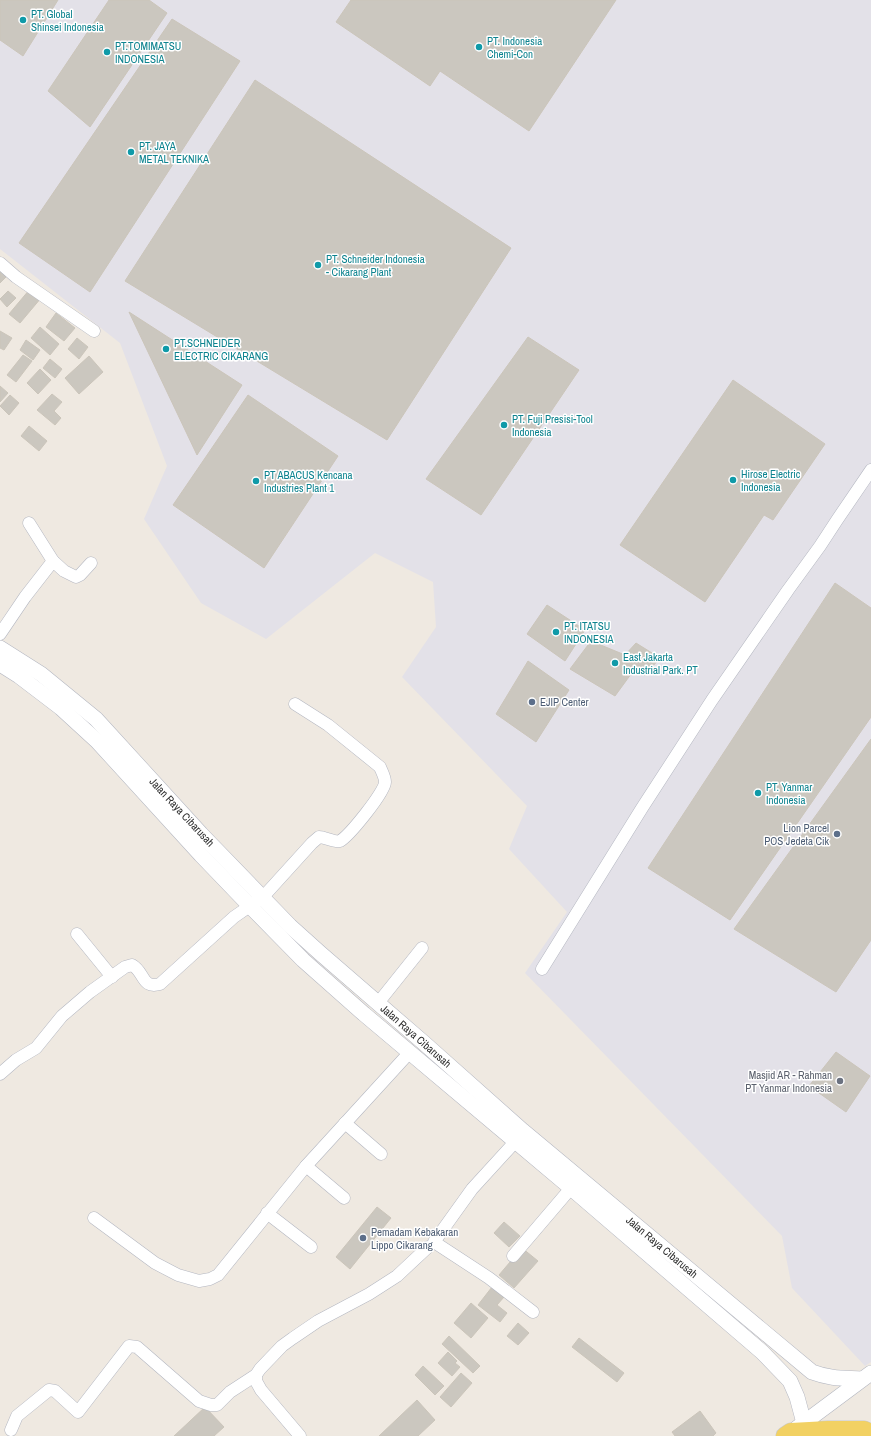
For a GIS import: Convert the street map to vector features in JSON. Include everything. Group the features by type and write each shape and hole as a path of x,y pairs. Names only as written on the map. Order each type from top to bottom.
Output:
{"main road":[{"path":"793,1430 864,1430 871,1433"}],"street":[{"path":"0,263 16,277 94,331"},
{"path":"542,969 642,808 708,707 778,603 820,546 836,520 871,470"},
{"path":"29,523 53,561 64,570 76,577 91,563"},
{"path":"0,634 25,597 53,561"},
{"name":"Jalan Raya Cibarusah","path":"0,648 42,674 96,719 201,834 290,926 523,1131 812,1372 824,1377 838,1379 866,1376"},
{"name":"Jalan Raya Cibarusah","path":"0,664 19,676 61,708 97,741 249,905 303,960 364,1014 571,1188 762,1352 790,1382 797,1397 793,1430"},
{"path":"0,1074 16,1060 36,1048 69,1009 125,967 132,965 136,967 146,983 152,986 160,984 249,905 262,897 319,837 340,841 351,832 380,794 385,783 384,774 380,768 328,725 295,704"},
{"path":"77,934 112,976"},
{"path":"378,1004 422,948"},
{"path":"94,1218 155,1263 178,1274 199,1281 210,1279 218,1275 306,1166 410,1052"},
{"path":"345,1123 381,1154"},
{"path":"515,1142 472,1190 434,1242 489,1278 533,1312"},
{"path":"306,1166 344,1198"},
{"path":"513,1256 571,1188"},
{"path":"267,1213 311,1247"},
{"path":"11,1430 17,1416 49,1390 54,1391 78,1412 129,1346 137,1347 199,1401 211,1405 217,1405 230,1392 256,1375 269,1359 293,1338 318,1321 368,1294 397,1276 428,1247"},
{"path":"256,1375 256,1381 261,1390 298,1435"},
{"path":"793,1430 866,1376"}],"shaded area":[{"path":"0,0 871,0 871,1362 865,1366 792,1288 782,1236 525,973 567,912 509,849 527,806 402,677 436,627 433,582 375,553 266,639 201,603 144,519 167,466 120,343 0,249"}],"building":[{"name":"PT. Global Shinsei Indonesia","path":"0,0 58,0 23,56 0,40"},
{"name":"PT.TOMIMATSU INDONESIA","path":"109,0 149,0 167,13 90,127 48,91"},
{"name":"PT. Indonesia Chemi-Con","path":"351,0 616,0 529,131 440,71 430,86 336,22"},
{"name":"PT. JAYA METAL TEKNIKA","path":"172,19 240,61 90,292 19,243"},
{"name":"PT. Schneider Indonesia - Cikarang Plant","path":"255,80 511,248 387,440 125,281"},
{"path":"0,269 7,276 0,283"},
{"path":"30,289 41,298 20,323 9,314"},
{"path":"8,291 16,298 7,307 0,299"},
{"name":"PT.SCHNEIDER ELECTRIC CIKARANG","path":"129,312 242,385 197,455"},
{"path":"56,313 75,328 64,341 46,327"},
{"path":"40,327 59,344 50,355 31,338"},
{"path":"0,331 12,338 4,350 0,348"},
{"name":"PT. Fuji Presisi-Tool Indonesia","path":"528,337 579,370 481,515 426,479"},
{"path":"77,338 88,347 79,359 68,349"},
{"path":"26,340 40,350 33,360 20,350"},
{"path":"23,355 32,361 16,382 7,375"},
{"path":"89,356 103,372 79,394 65,378"},
{"path":"50,359 62,369 55,378 43,368"},
{"path":"40,369 51,380 38,394 27,383"},
{"name":"Hirose Electric Indonesia","path":"733,380 825,444 773,520 764,515 705,602 620,545"},
{"path":"0,386 8,393 0,402"},
{"path":"52,394 62,402 54,411 61,418 55,425 37,410"},
{"path":"10,395 19,403 9,415 0,406"},
{"name":"PT ABACUS Kencana Industries Plant 1","path":"248,395 338,456 264,568 173,505"},
{"path":"29,426 47,441 39,451 21,436"},
{"name":"PT. Yanmar Indonesia","path":"835,583 871,608 871,717 730,920 648,868"},
{"name":"PT. ITATSU INDONESIA","path":"547,605 585,630 565,661 527,634"},
{"name":"East Jakarta Industrial Park. PT","path":"591,641 625,655 636,643 660,658 645,675 634,670 615,696 570,669"},
{"name":"EJIP Center","path":"528,661 569,690 536,742 496,714"},
{"name":"Lion Parcel POS Jedeta Cik","path":"871,739 871,940 836,992 734,929"},
{"name":"Masjid AR - Rahman PT Yanmar Indonesia","path":"836,1052 870,1076 846,1112 809,1086"},
{"name":"Pemadam Kebakaran Lippo Cikarang","path":"377,1207 391,1218 350,1269 336,1257"},
{"path":"504,1222 520,1236 509,1247 494,1233"},
{"path":"522,1248 538,1261 514,1288 499,1275"},
{"path":"492,1287 504,1297 497,1305 507,1313 500,1322 478,1305"},
{"path":"471,1303 488,1318 471,1338 454,1323"},
{"path":"518,1323 529,1333 518,1345 507,1336"},
{"path":"449,1336 480,1366 473,1373 442,1344"},
{"path":"579,1338 624,1373 617,1382 572,1347"},
{"path":"448,1352 457,1361 455,1363 460,1367 452,1376 438,1363"},
{"path":"423,1366 444,1386 435,1395 415,1375"},
{"path":"461,1373 472,1383 451,1407 440,1397"},
{"path":"417,1400 435,1420 418,1436 379,1436"},
{"path":"205,1407 224,1427 214,1436 174,1436"},
{"path":"700,1411 716,1433 713,1436 675,1436 672,1432"}],"place":[{"name":"PT. Global Shinsei Indonesia","path":"23,20"},
{"name":"PT. Indonesia Chemi-Con","path":"479,47"},
{"name":"PT.TOMIMATSU INDONESIA","path":"107,52"},
{"name":"PT. JAYA METAL TEKNIKA","path":"131,152"},
{"name":"PT. Schneider Indonesia - Cikarang Plant","path":"318,265"},
{"name":"PT.SCHNEIDER ELECTRIC CIKARANG","path":"166,349"},
{"name":"PT. Fuji Presisi-Tool Indonesia","path":"504,425"},
{"name":"Hirose Electric Indonesia","path":"733,480"},
{"name":"PT ABACUS Kencana Industries Plant 1","path":"256,481"},
{"name":"PT. ITATSU INDONESIA","path":"556,632"},
{"name":"East Jakarta Industrial Park. PT","path":"615,663"},
{"name":"EJIP Center","path":"532,702"},
{"name":"PT. Yanmar Indonesia","path":"758,793"},
{"name":"Lion Parcel POS Jedeta Cik","path":"837,834"},
{"name":"Masjid AR - Rahman PT Yanmar Indonesia","path":"840,1081"},
{"name":"Pemadam Kebakaran Lippo Cikarang","path":"363,1238"}]}
